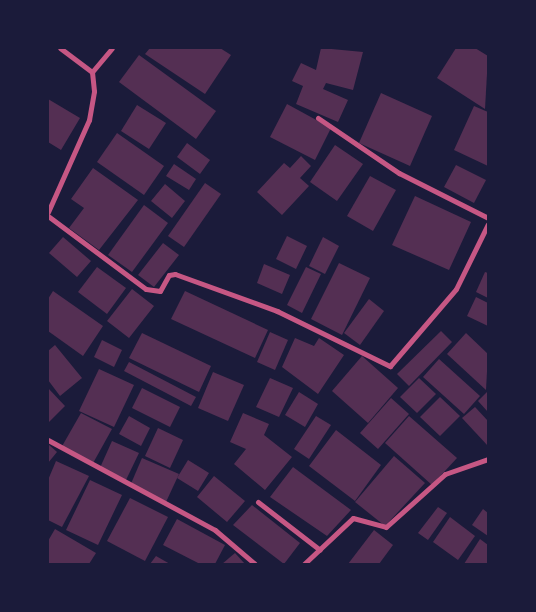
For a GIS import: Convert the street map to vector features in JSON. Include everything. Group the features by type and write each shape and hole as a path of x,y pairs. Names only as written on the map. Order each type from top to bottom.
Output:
{"street":[{"path":"60,48 92,72"},
{"path":"112,48 92,72 94,91 89,120 48,214 146,290 160,291 169,275 175,274 277,311 390,366 456,288 488,224"},
{"path":"318,118 399,173 488,218"},
{"path":"48,440 215,530 255,564"},
{"path":"304,564 354,518 386,528 445,474 488,458"},
{"path":"258,502 320,550"}],"building":[{"path":"150,48 220,48 231,55 205,94 145,54"},
{"path":"321,48 363,52 353,90 326,83 323,89 348,100 338,122 296,104 303,86 292,81 301,63 316,70"},
{"path":"456,48 475,48 488,56 485,109 437,78"},
{"path":"139,55 216,111 196,139 119,82"},
{"path":"381,93 432,116 410,166 359,143"},
{"path":"48,99 80,118 61,150 48,142"},
{"path":"287,104 331,128 315,160 270,137"},
{"path":"137,105 166,123 149,149 121,131"},
{"path":"474,106 488,112 488,166 454,150"},
{"path":"117,133 164,166 144,195 97,162"},
{"path":"187,143 210,160 200,174 177,157"},
{"path":"335,145 363,164 337,201 310,182"},
{"path":"301,156 311,166 300,178 309,186 282,215 257,192 284,163 290,168"},
{"path":"174,164 196,179 189,190 166,176"},
{"path":"456,165 486,180 474,203 444,187"},
{"path":"93,168 138,200 99,250 69,228 84,208 71,199"},
{"path":"370,176 396,190 373,231 347,216"},
{"path":"205,183 221,194 184,247 168,236"},
{"path":"165,184 185,201 172,218 151,201"},
{"path":"415,196 471,222 449,270 392,245"},
{"path":"144,205 168,223 132,272 108,255"},
{"path":"287,236 307,246 296,269 276,259"},
{"path":"63,237 91,261 77,277 49,253"},
{"path":"323,237 339,246 325,274 309,266"},
{"path":"163,243 179,255 154,287 138,275"},
{"path":"339,263 370,278 342,335 311,319"},
{"path":"264,264 290,275 282,294 257,283"},
{"path":"97,267 126,288 107,314 78,292"},
{"path":"306,267 321,274 302,313 287,305"},
{"path":"485,272 488,273 488,298 476,292"},
{"path":"132,289 154,306 129,338 107,321"},
{"path":"53,291 103,326 83,356 48,331 48,299"},
{"path":"185,291 268,330 255,358 171,319"},
{"path":"476,297 488,303 488,326 467,316"},
{"path":"369,299 384,311 360,345 344,333"},
{"path":"441,331 452,342 409,386 397,374"},
{"path":"270,332 288,340 275,370 257,362"},
{"path":"142,333 211,366 199,392 129,358"},
{"path":"466,333 488,354 486,390 447,354"},
{"path":"295,338 314,346 319,338 344,355 318,394 282,367"},
{"path":"102,340 122,350 114,367 94,357"},
{"path":"55,345 82,378 60,396 48,380 48,351"},
{"path":"362,356 398,388 368,423 332,391"},
{"path":"439,359 480,396 464,414 423,377"},
{"path":"129,362 196,397 191,406 124,371"},
{"path":"99,369 134,385 114,427 79,411"},
{"path":"213,372 244,385 228,421 198,408"},
{"path":"270,378 293,388 279,417 256,407"},
{"path":"419,378 436,394 417,413 400,397"},
{"path":"48,388 65,406 49,422 48,421"},
{"path":"142,388 180,407 170,427 132,408"},
{"path":"488,391 488,412 478,401"},
{"path":"299,392 318,404 305,427 285,415"},
{"path":"440,397 460,416 440,436 420,417"},
{"path":"391,398 409,414 378,449 360,433"},
{"path":"475,407 488,421 488,446 462,418"},
{"path":"81,413 112,429 92,465 61,448"},
{"path":"243,413 269,424 264,435 292,457 265,490 234,464 246,449 230,442"},
{"path":"129,416 150,428 141,446 119,434"},
{"path":"316,416 331,425 309,459 294,449"},
{"path":"409,416 457,458 432,485 385,443"},
{"path":"158,428 183,440 170,468 145,456"},
{"path":"336,430 381,465 355,501 309,466"},
{"path":"112,441 139,453 125,482 99,470"},
{"path":"48,444 57,452 48,463"},
{"path":"394,456 425,483 385,526 355,502"},
{"path":"142,458 179,474 166,502 130,486"},
{"path":"188,460 209,473 198,491 177,478"},
{"path":"56,461 89,476 62,527 48,520 48,480"},
{"path":"293,467 351,510 327,536 270,497"},
{"path":"214,476 245,501 227,522 197,497"},
{"path":"90,480 122,495 98,545 66,530"},
{"path":"130,498 168,517 145,561 107,541"},
{"path":"252,505 300,543 284,564 233,525"},
{"path":"438,507 447,513 428,540 418,533"},
{"path":"483,509 488,513 488,536 472,525"},
{"path":"450,517 475,536 458,560 433,542"},
{"path":"177,519 225,545 215,564 200,564 163,545"},
{"path":"55,529 96,553 89,564 48,564 48,541"},
{"path":"374,530 393,545 379,564 348,564"},
{"path":"480,539 488,545 488,564 464,564"},
{"path":"235,553 245,564 222,564"},
{"path":"156,556 170,564 150,564"}]}
